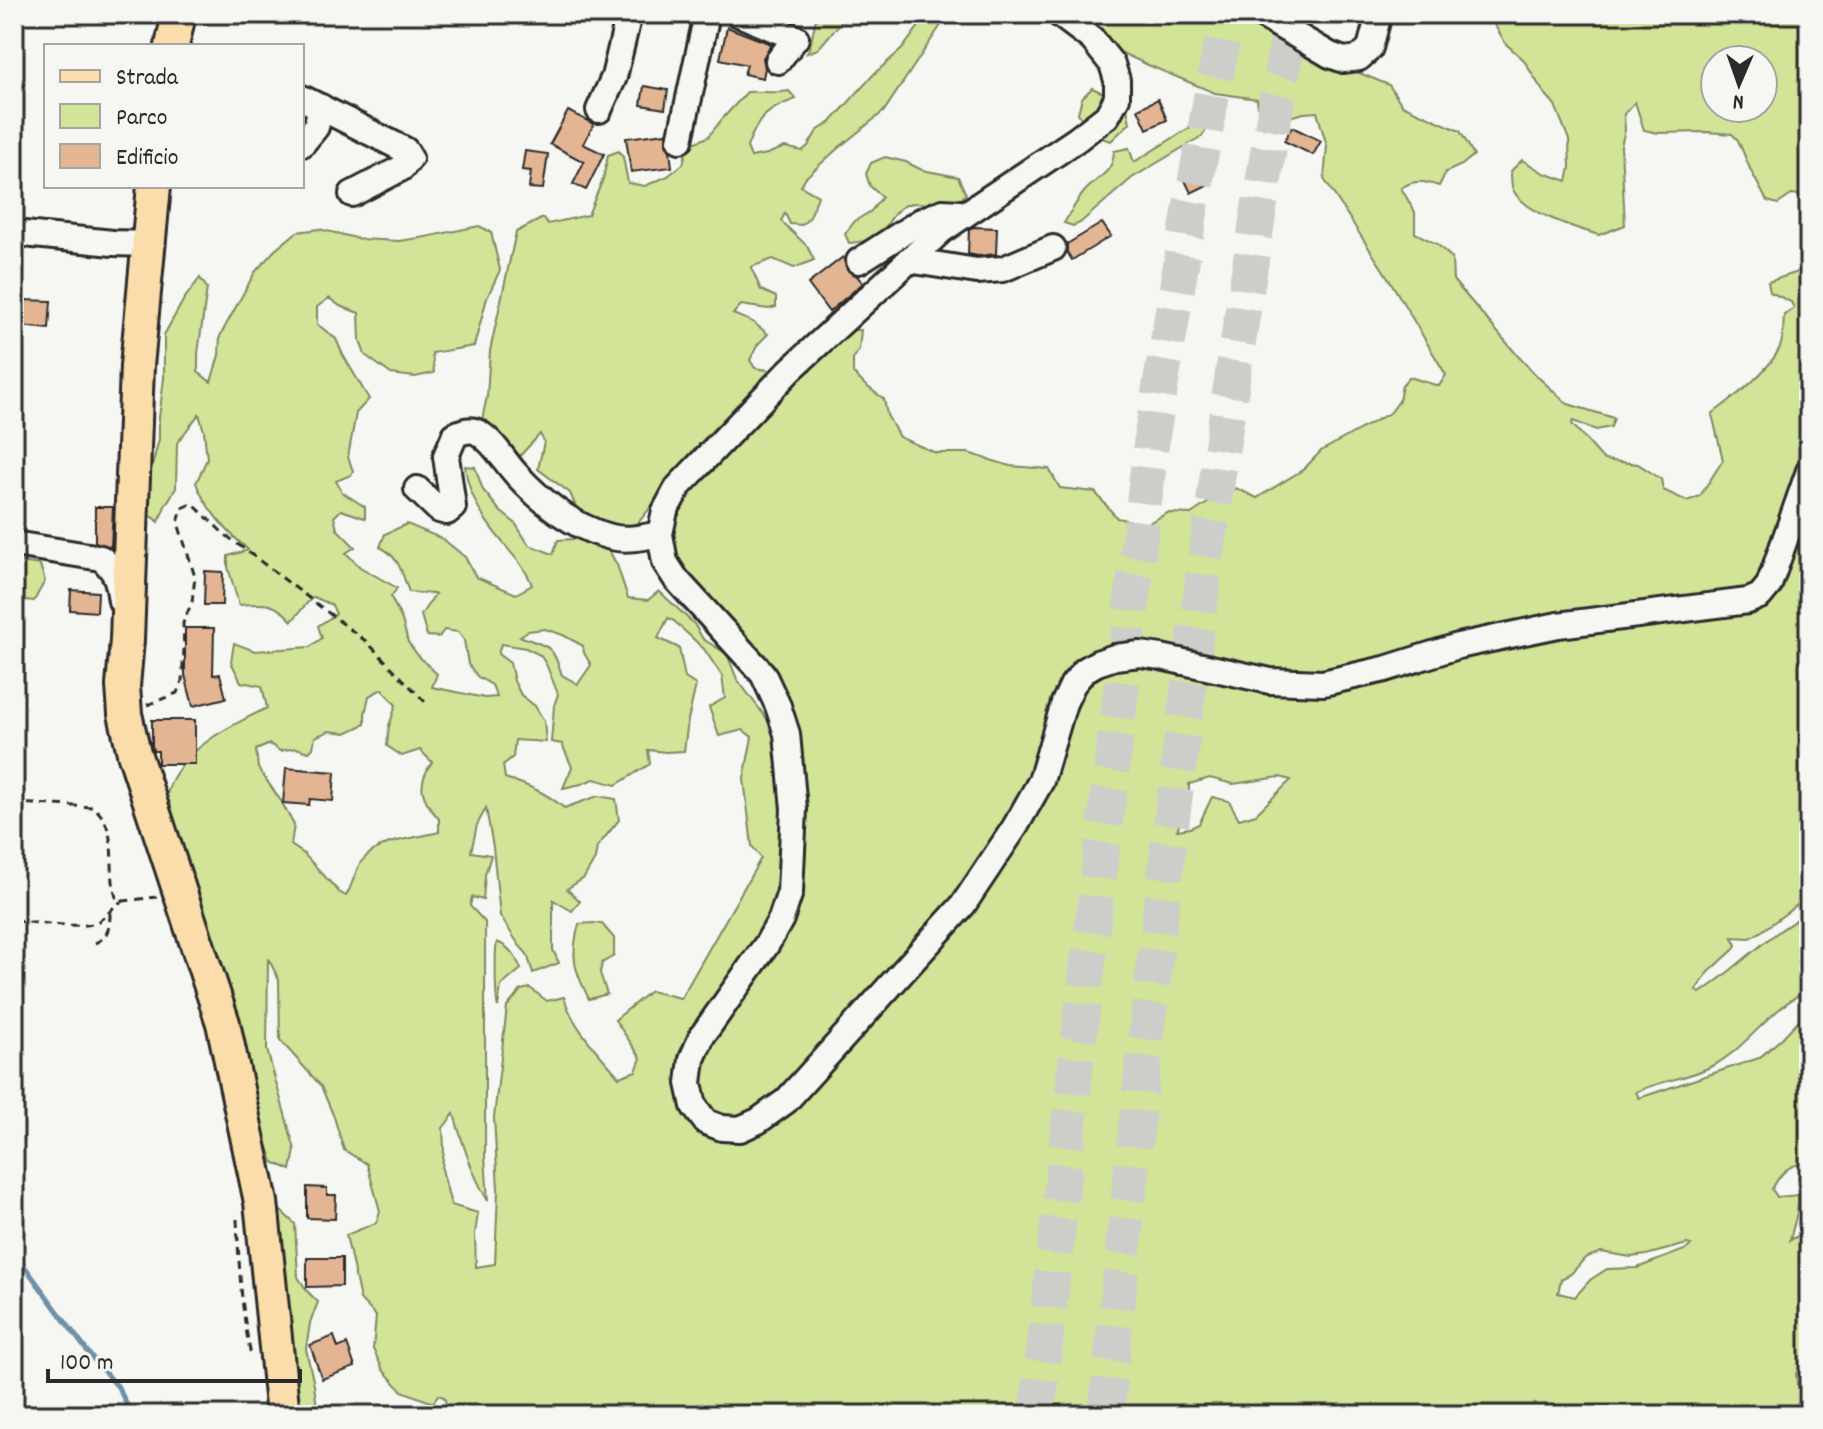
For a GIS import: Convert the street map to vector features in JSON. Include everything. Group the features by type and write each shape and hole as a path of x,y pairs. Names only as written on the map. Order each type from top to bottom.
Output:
{"main road":[{"path":"172,44 179,14"},
{"path":"153,198 134,244 137,366 123,686 125,714 134,753 223,1023 261,1202 283,1415"}],"street":[{"path":"599,110 614,77 629,14"},
{"path":"680,140 707,14"},
{"path":"713,49 726,14"},
{"path":"739,14 796,38 778,61"},
{"path":"1059,14 1092,39 1112,64 1117,80 1117,98 1107,116 942,230 908,260 790,370 678,487 665,511 660,534 665,562 676,579 763,674 778,706 787,734 794,809 790,892 781,919 702,1036 692,1059 689,1083 694,1106 706,1122 722,1128 740,1129 758,1121 786,1101 963,905 1015,827 1041,781 1064,703 1073,684 1085,670 1115,657 1140,654 1270,681 1323,683 1385,669 1458,646 1558,625 1748,601 1760,596 1769,585 1809,471"},
{"path":"1260,14 1344,60 1359,58 1370,48 1379,14"},
{"path":"304,142 316,127 312,102"},
{"path":"312,102 405,150 410,158 402,168 352,194"},
{"path":"859,261 921,221 943,212 966,213"},
{"path":"14,233 134,244"},
{"path":"908,260 977,271 1003,269 1053,248"},
{"path":"417,489 439,510 447,512 453,507 446,456 455,435 471,430 493,444 516,474 543,500 574,521 624,540 660,534"},
{"path":"14,544 101,558 118,579 127,640"}],"path":[{"path":"125,714 177,693 182,681 183,623 192,602 195,577 178,523 182,508 189,505 195,506 223,533 367,642 429,706"},
{"path":"14,803 86,806 99,812 105,822 112,853 114,892 123,901"},
{"path":"14,921 91,924 123,901 156,897"},
{"path":"95,943 107,933 110,912"}],"green space":[{"path":"818,14 848,14 818,49 807,53 811,44"},
{"path":"928,14 964,14 943,22 884,111 805,178 801,186 818,196 810,217 802,225 790,224 785,213 781,221 807,246 814,260 794,268 773,259 751,267 761,290 776,297 776,307 768,309 741,305 733,314 753,322 768,334 758,344 750,360 755,368 768,370 772,378 734,409 699,444 633,528 579,514 570,493 538,469 544,442 540,434 517,459 481,425 487,396 490,351 516,232 543,218 548,224 588,215 603,179 608,155 619,151 628,183 645,186 668,176 683,164 688,145 708,137 747,92 789,91 796,99 778,106 760,121 747,147 751,157 785,147 802,151 817,131 831,122 874,74 902,49"},
{"path":"1066,14 1256,14 1352,70 1389,85 1402,105 1460,131 1474,155 1446,172 1439,186 1419,182 1401,188 1415,212 1415,233 1437,244 1452,258 1453,280 1539,378 1568,404 1614,418 1611,427 1596,430 1573,421 1572,424 1604,460 1638,464 1661,479 1663,490 1687,501 1700,496 1723,460 1712,414 1759,375 1780,347 1784,315 1794,308 1791,302 1770,292 1768,282 1798,272 1809,244 1809,451 1778,532 1787,561 1809,534 1809,896 1750,938 1732,937 1736,945 1733,950 1707,974 1696,990 1700,993 1781,930 1809,913 1809,990 1783,1006 1712,1066 1636,1092 1639,1098 1759,1058 1809,1009 1809,1165 1796,1165 1786,1170 1772,1189 1777,1197 1799,1195 1790,1240 1809,1230 1809,1370 1796,1373 1797,1384 1809,1385 1809,1415 459,1415 448,1410 444,1397 438,1395 433,1403 402,1391 383,1370 373,1349 376,1316 360,1299 346,1235 376,1223 380,1211 367,1164 344,1150 321,1086 280,1040 279,980 268,958 267,1050 295,1150 291,1170 273,1162 165,804 172,780 190,756 214,737 267,708 262,686 241,682 231,662 234,643 255,651 310,647 322,638 318,626 336,614 332,605 314,597 292,621 280,610 268,605 239,605 228,567 228,556 248,550 218,520 196,483 207,459 199,414 177,443 176,488 159,522 148,514 151,470 159,439 164,335 184,299 200,278 207,288 198,372 211,382 219,355 220,336 255,272 297,232 319,229 360,239 399,241 479,226 491,232 500,270 487,298 474,346 432,353 434,373 415,377 391,374 365,355 360,340 359,313 329,298 317,307 317,324 336,339 369,399 356,413 348,457 353,471 351,475 336,481 342,492 365,507 365,518 341,510 334,517 337,529 355,547 346,553 360,567 397,588 391,597 408,642 437,674 432,687 485,698 497,697 492,685 478,677 468,664 464,640 458,632 444,630 439,637 427,636 421,615 435,594 409,592 396,560 380,547 385,534 407,524 443,539 465,557 476,577 516,594 532,585 478,508 465,466 475,467 483,490 500,511 515,523 529,545 553,554 558,540 573,539 575,533 607,547 628,598 648,600 659,591 694,624 703,639 727,654 737,679 767,719 779,746 793,736 676,564 672,539 678,503 698,474 846,330 861,330 859,350 853,359 853,373 884,399 887,415 899,437 936,453 968,453 1010,466 1049,469 1060,488 1095,492 1117,518 1147,524 1167,513 1191,514 1236,488 1257,498 1304,469 1321,451 1391,412 1399,401 1402,385 1409,377 1439,386 1446,375 1324,179 1327,146 1317,112 1275,121 1259,116 1257,99 1215,93 1111,48","holes":["668,618 704,649 722,676 725,698 709,707 719,736 743,730 752,737 744,779 752,846 761,858 681,998 650,991 615,1020 641,1058 636,1071 619,1077 580,1029 564,997 547,1001 530,988 521,990 507,1007 494,1117 498,1190 495,1264 476,1267 478,1213 451,1205 442,1169 443,1128 454,1114 464,1148 488,1201 485,1156 485,922 470,906 472,897 483,900 485,875 491,855 471,852 477,825 486,808 500,916 527,954 533,973 559,963 553,950 553,900 572,911 580,901 567,889 584,878 595,859 597,847 619,820 616,799 598,796 564,808 536,790 505,778 503,765 513,757 515,740 546,742 544,721 535,706 521,695 510,663 498,654 501,644 526,648 540,655 546,664 558,694 551,742 562,744 572,767 563,788 594,779 616,785 650,764 648,750 684,751 696,685 685,678 679,648 658,638","545,629 583,646 591,665 578,684 562,675 552,651 520,636 528,631","382,689 396,705 387,746 402,756 420,750 432,762 422,785 425,798 439,819 439,832 387,844 369,854 360,864 346,896 291,845 294,825 258,768 256,750 270,744 280,751 296,748 309,752 315,737 329,731 346,733 365,724 369,696","1280,777 1291,780 1256,814 1239,819 1229,801 1212,797 1199,824 1177,830 1189,801 1189,784 1210,778 1233,784","1691,1245 1637,1268 1607,1269 1590,1280 1575,1297 1558,1293 1561,1279 1571,1274 1585,1258 1601,1252 1631,1257"]},
{"path":"1488,14 1809,14 1809,197 1793,194 1778,204 1767,201 1738,140 1732,134 1644,130 1635,102 1624,114 1625,130 1621,146 1625,225 1599,235 1539,212 1528,206 1513,190 1511,171 1522,160 1544,173 1567,181 1569,140 1555,105 1523,59 1506,44"},
{"path":"1092,88 1115,98 1127,108 1130,123 1111,141 1091,132 1078,113 1082,98"},
{"path":"1207,117 1211,124 1202,136 1132,178 1080,223 1073,226 1064,223 1082,195 1108,170 1114,151 1129,148 1134,162"},
{"path":"885,157 922,170 958,177 966,194 952,209 923,203 906,205 898,210 877,236 849,243 845,234 882,197 870,186 866,174 871,163"},
{"path":"14,561 40,565 45,581 34,601 14,599"},
{"path":"579,924 602,924 614,938 614,956 602,963 600,973 607,994 589,999 577,971 574,954"},
{"path":"497,942 512,953 521,969 501,986 498,1007 496,994"},
{"path":"280,1210 295,1224 298,1277 318,1302 310,1323 306,1349 318,1415 289,1415 275,1221"}],"building":[{"path":"727,27 771,44 763,58 763,78 744,74 747,65 720,59"},
{"path":"644,86 668,90 665,109 641,105"},
{"path":"1158,99 1167,120 1147,129 1138,109"},
{"path":"568,111 594,124 583,144 604,154 586,190 573,184 584,162 550,144"},
{"path":"1292,127 1321,141 1313,155 1284,141"},
{"path":"666,133 672,167 631,172 626,138"},
{"path":"525,151 548,154 543,189 529,188 531,171 522,170"},
{"path":"1197,165 1207,185 1191,193 1181,172"},
{"path":"1102,223 1111,236 1072,260 1067,244"},
{"path":"973,227 997,228 996,254 968,254 969,230"},
{"path":"843,257 847,270 863,283 829,312 808,284"},
{"path":"22,300 51,301 49,329 21,326"},
{"path":"95,507 113,507 111,547 95,542"},
{"path":"205,571 223,572 222,605 204,605"},
{"path":"71,590 98,592 97,612 70,610"},
{"path":"185,628 214,628 213,675 220,674 226,698 193,706 185,675"},
{"path":"152,720 195,720 195,764 158,764 158,751 153,751 152,745"},
{"path":"286,768 335,772 333,801 310,799 309,805 283,803"},
{"path":"307,1187 327,1188 327,1195 336,1195 335,1219 307,1218"},
{"path":"307,1258 342,1258 342,1286 307,1287"},
{"path":"334,1336 338,1348 347,1344 355,1367 322,1379 310,1345"}],"waterway":[{"path":"14,1252 90,1355 118,1387 132,1415"}],"tunnel":[{"path":"1037,1415 1076,1061 1153,429 1227,14"},
{"path":"1106,1415 1150,1007 1200,600 1259,211 1293,14"}]}
